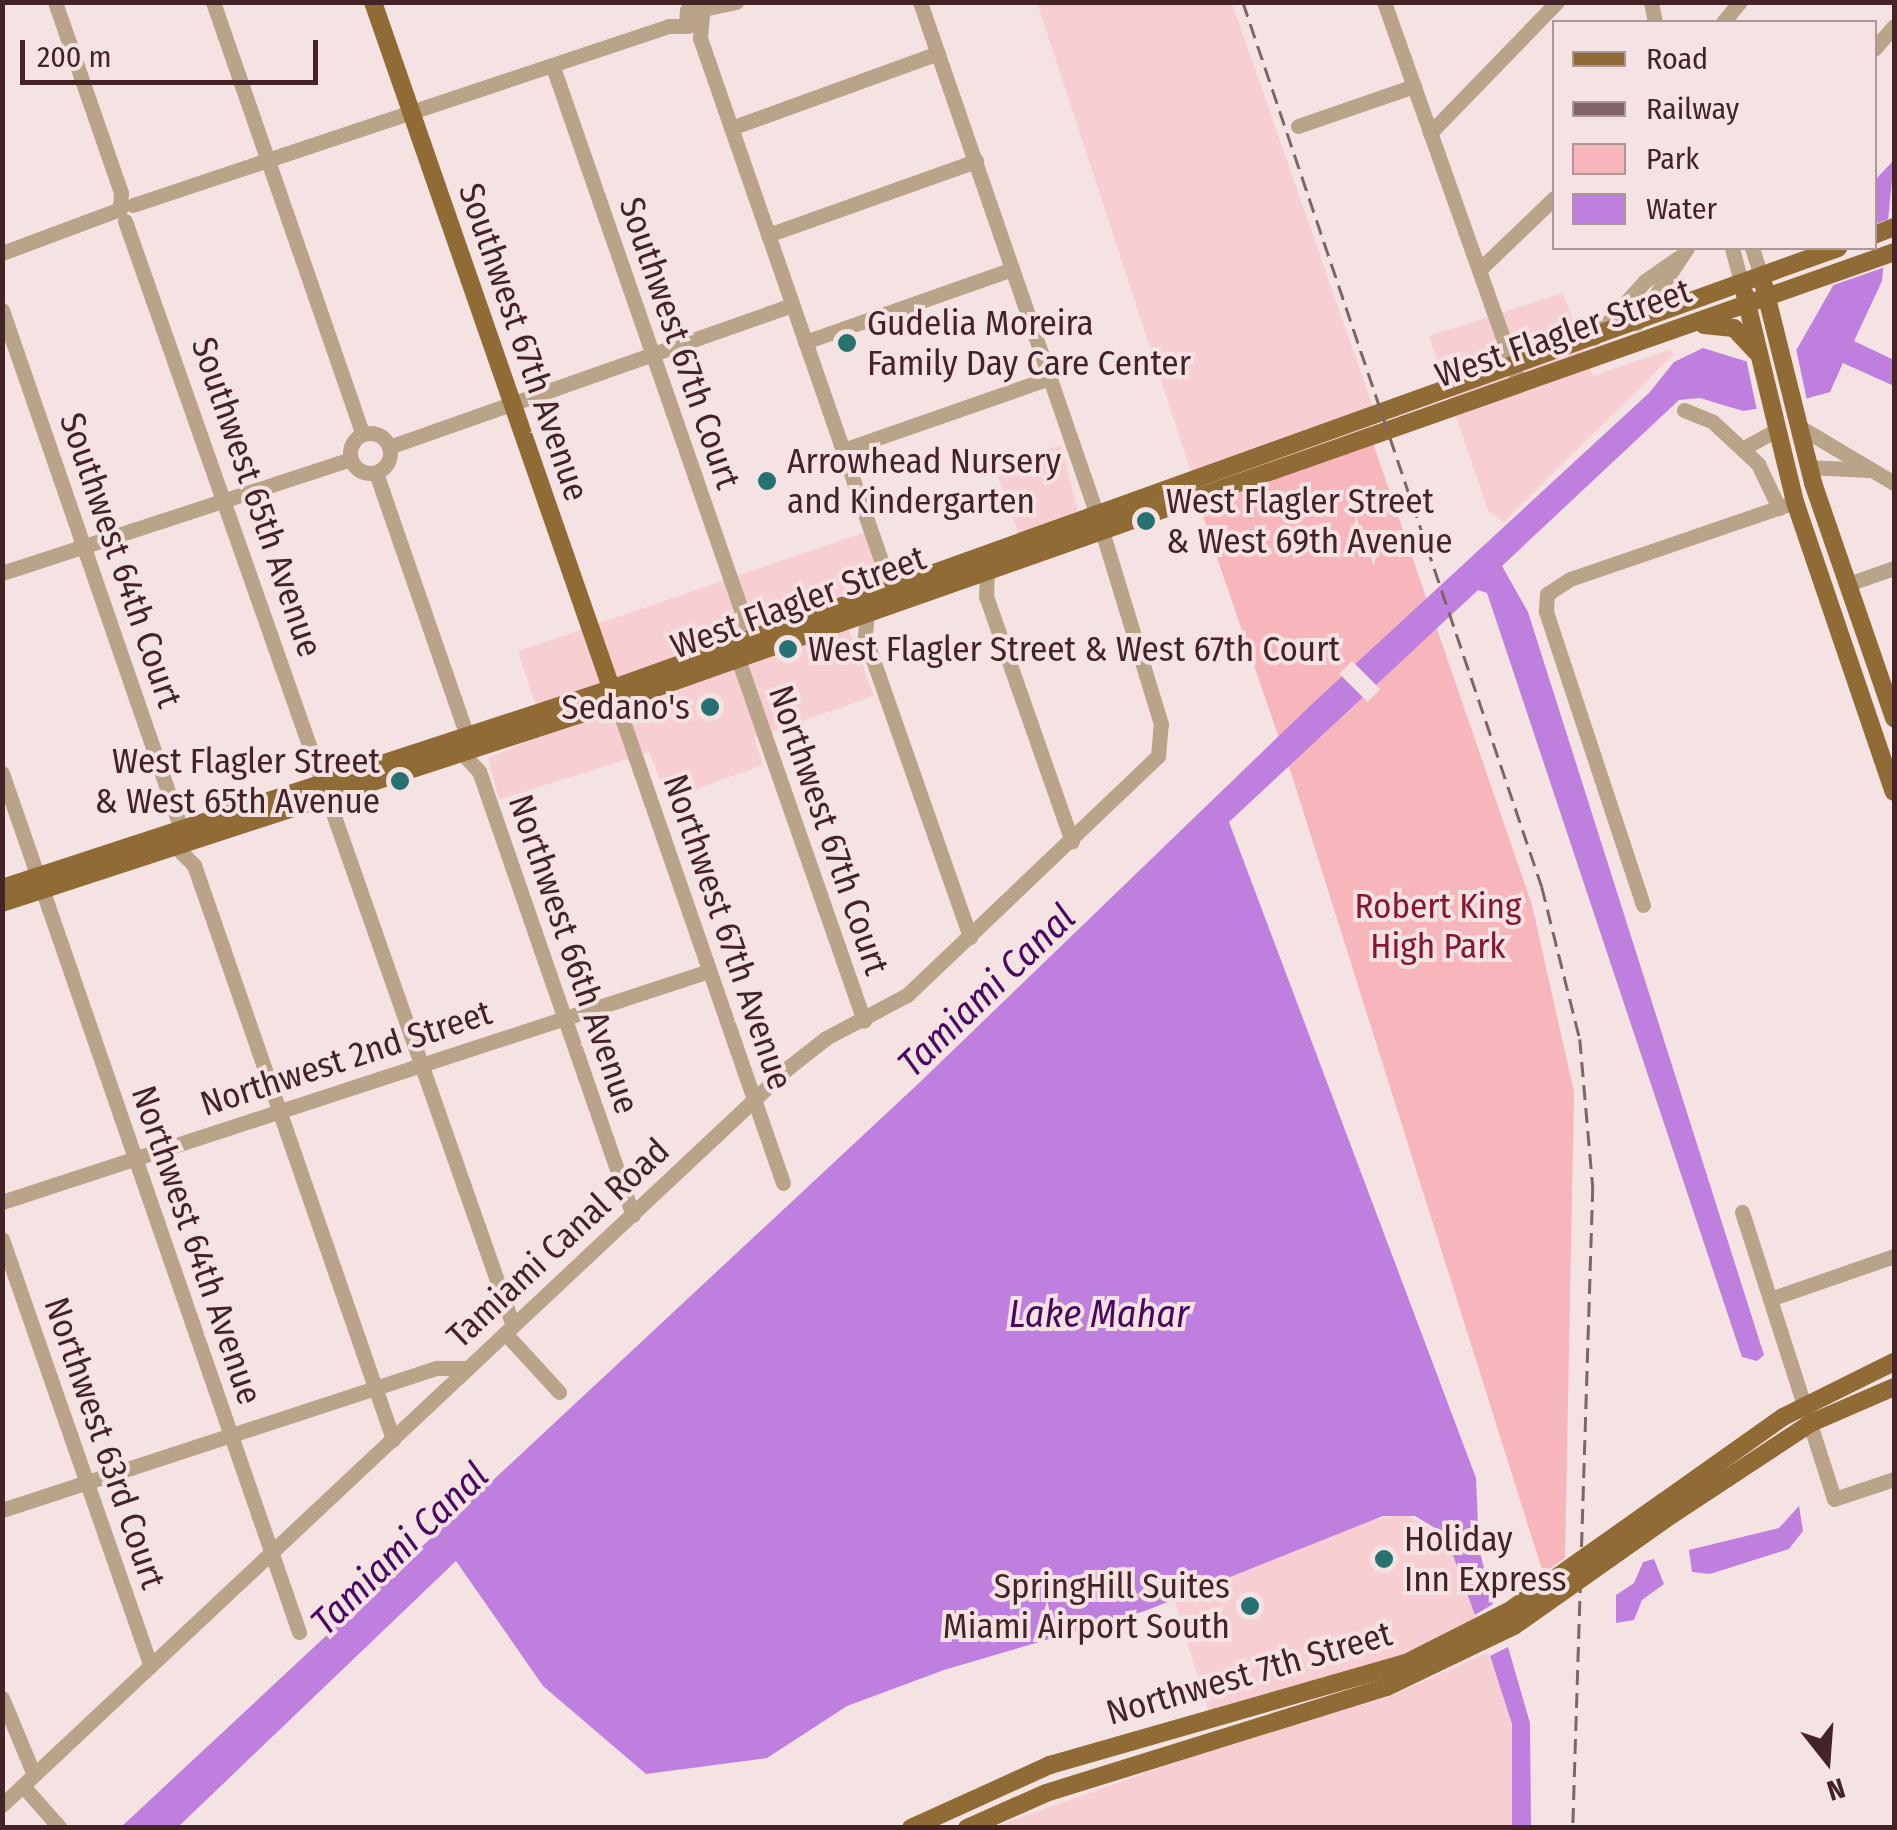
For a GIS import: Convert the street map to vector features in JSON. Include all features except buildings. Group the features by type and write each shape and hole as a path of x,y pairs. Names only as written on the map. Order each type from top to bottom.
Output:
{"main road":[{"name":"Southwest 67th Avenue","path":"373,2 613,695"},
{"name":"West Flagler Street","path":"2,888 40,883 470,745 613,695 751,638 891,588 1098,521 1517,375 1688,326 1744,294 1762,276 1832,250"},
{"name":"West Flagler Street","path":"1517,375 1637,323 1744,294 1767,296 1894,252"},
{"path":"1762,276 1808,467 1894,717 1871,725"},
{"path":"1744,294 1787,505 1824,592 1894,792"},
{"path":"1688,326 1731,326 1756,352"},
{"path":"1787,505 1817,495"},
{"name":"West Flagler Street","path":"613,695 738,659 987,570 1098,521"},
{"path":"1824,592 1848,584"},
{"name":"West Flagler Street","path":"2,903 40,883"},
{"name":"Northwest 7th Street","path":"967,1828 1046,1793 1387,1687 1512,1619 1668,1508 1804,1404 1894,1362"},
{"name":"Northwest 7th Street","path":"1668,1508 1811,1423 1894,1388"},
{"name":"Northwest 7th Street","path":"911,1828 1050,1765 1406,1663 1512,1619"}],"street":[{"name":"Southwest 65th Avenue","path":"55,2 422,1066 509,1330"},
{"path":"214,2 363,434"},
{"path":"2,253 412,116 736,2"},
{"path":"920,2 1098,521"},
{"path":"1384,2 1517,375"},
{"path":"1430,133 1557,2"},
{"path":"694,16 891,588"},
{"path":"1877,45 1894,26"},
{"path":"731,128 938,53"},
{"name":"Southwest 67th Court","path":"553,67 751,638"},
{"path":"1298,126 1414,86"},
{"path":"768,235 976,161"},
{"path":"1479,270 1552,200"},
{"path":"1733,250 1744,294"},
{"path":"1753,250 1762,276"},
{"path":"1637,323 1682,253"},
{"path":"1593,339 1645,281 1682,253"},
{"path":"805,342 1012,269"},
{"path":"389,448 792,305"},
{"name":"Southwest 64th Court","path":"2,310 185,838"},
{"path":"843,450 1050,378"},
{"path":"1643,904 1546,611 1547,594 1570,578 1787,505 1770,479 1713,422 1684,410"},
{"path":"1797,418 1868,470 1894,483"},
{"path":"1742,449 1772,423"},
{"path":"363,434 377,434 389,448 388,462 376,473 360,472 350,459 351,444 363,434"},
{"path":"2,573 350,459"},
{"path":"1808,467 1868,470"},
{"path":"376,473 470,745"},
{"name":"Tamiami Canal Road","path":"2,1805 814,1045 906,995 1149,768 1162,744 1098,521"},
{"path":"1848,584 1894,568"},
{"path":"987,570 986,596 1072,841"},
{"path":"967,577 986,596"},
{"path":"867,612 865,637 970,937"},
{"path":"846,620 865,637"},
{"name":"Northwest 67th Court","path":"738,659 864,1021"},
{"name":"Northwest 67th Avenue","path":"613,695 782,1183"},
{"name":"Northwest 66th Avenue","path":"470,745 633,1214"},
{"name":"Northwest 64th Avenue","path":"2,773 299,1632"},
{"path":"185,838 393,1439"},
{"name":"Northwest 2nd Street","path":"2,1202 709,971"},
{"path":"1742,1212 1834,1498 1894,1478"},
{"name":"Northwest 63rd Court","path":"2,1239 150,1666"},
{"path":"1770,1300 1894,1256"},
{"path":"509,1330 559,1392"},
{"path":"2,1510 436,1368 468,1368"},
{"path":"2,1698 29,1780 60,1828"}],"shaded area":[{"path":"1037,3 1232,3 1373,407 1191,472"},
{"path":"1563,293 1593,376 1671,349 1673,355 1504,522 1488,511 1429,336"},
{"path":"1061,445 1078,511 1019,535 994,467"},
{"path":"865,532 880,584 839,602 874,696 754,738 763,765 668,799 649,752 499,800 488,758 545,734 518,651"},
{"path":"1405,1514 1452,1540 1477,1622 1411,1654 1209,1713 1174,1600 1354,1524"},
{"path":"1488,1652 1512,1724 1512,1827 991,1828 1204,1752 1391,1696"}],"green space":[{"name":"Robert King High Park","path":"1373,443 1532,905 1574,1092 1565,1558 1543,1573 1293,779 1199,505"}],"water":[{"name":"Lake Mahar","path":"1894,160 1882,281 1854,341 1894,360 1894,386 1843,363 1830,392 1787,404 1743,411 1700,398 1679,400 1502,566 1528,612 1764,1355 1757,1361 1742,1357 1487,593 1478,590 1229,822 1476,1478 1479,1548 1493,1604 1475,1615 1445,1534 1415,1516 1383,1516 1145,1611 944,1670 847,1706 767,1758 646,1774 543,1686 456,1561 178,1827 120,1828 919,1083 1312,704 1649,393 1674,362 1703,348 1745,361 1797,349 1834,284 1872,250 1877,250 1877,178"},
{"path":"1799,1506 1803,1531 1789,1549 1710,1574 1692,1572 1689,1550 1779,1528"},
{"path":"1654,1559 1664,1584 1642,1600 1634,1620 1616,1623 1616,1595 1634,1583 1643,1562"},
{"path":"1508,1647 1530,1723 1531,1827 1512,1827 1512,1724 1490,1656"}],"pier":[{"path":"1894,217 1891,265 1828,287 1836,250 1877,250 1877,223"},
{"path":"1795,344 1808,404 1758,414 1745,355"},
{"path":"1352,661 1380,689 1368,702 1339,674"}],"railway":[{"path":"1243,2 1542,887 1580,1039 1593,1187 1573,1828"}],"place":[{"name":"Gudelia Moreira Family Day Care Center","path":"847,343"},
{"name":"Arrowhead Nursery and Kindergarten","path":"767,481"},
{"name":"West Flagler Street & West 69th Avenue","path":"1146,521"},
{"name":"West Flagler Street & West 67th Court","path":"788,649"},
{"name":"Sedano's","path":"710,707"},
{"name":"West Flagler Street & West 65th Avenue","path":"400,781"},
{"name":"Holiday Inn Express","path":"1384,1559"},
{"name":"SpringHill Suites Miami Airport South","path":"1250,1606"}],"water label":[{"name":"Tamiami Canal","path":"987,991"},
{"name":"Tamiami Canal","path":"400,1549"}]}
